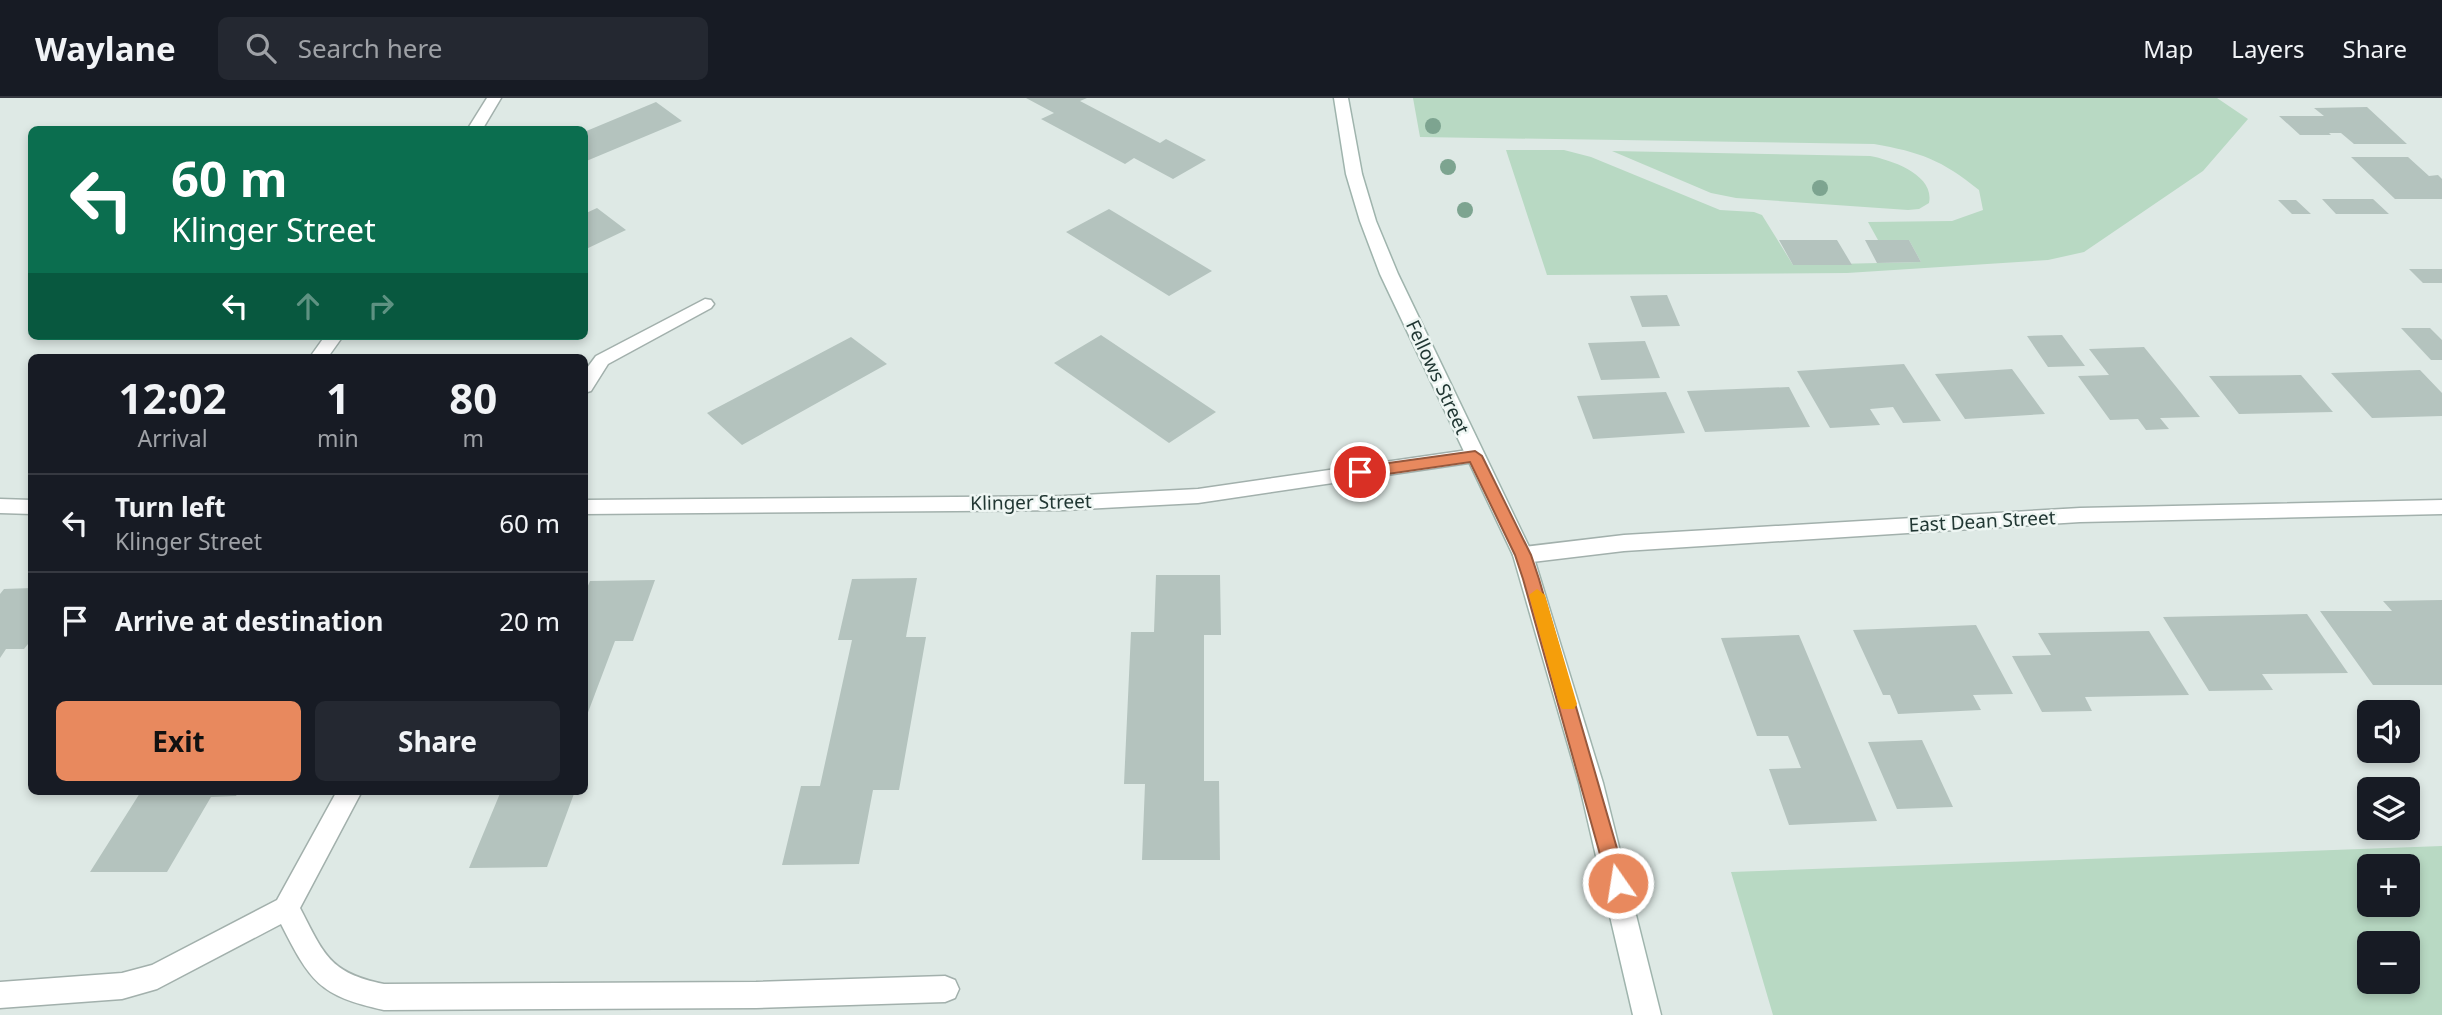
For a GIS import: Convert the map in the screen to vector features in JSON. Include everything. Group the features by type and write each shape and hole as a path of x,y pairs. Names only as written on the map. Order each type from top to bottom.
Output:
{"street":[{"path":"476,126 494,98"},
{"name":"Fellows Street","path":"1341,98 1354,174 1368,221 1389,274 1523,555 1612,857 1647,1015"},
{"path":"588,381 602,360 705,304"},
{"name":"Klinger Street","path":"588,507 1064,503 1198,496 1475,456"},
{"path":"0,506 28,507"},
{"name":"East Dean Street","path":"1523,555 1624,543 2080,515 2442,506"},
{"path":"0,995 122,986 158,976 286,908 348,795"},
{"path":"286,908 314,961 330,981 354,992 384,997 756,995 945,989"}],"green space":[{"path":"1413,98 2217,98 2248,119 2203,171 2084,252 2048,260 1847,273 1547,275 1506,150 1564,150 1591,157 1720,210 1762,215 1793,265 1921,262 1909,240 1878,240 1868,222 1952,221 1983,210 1979,190 1953,171 1918,154 1890,147 1874,144 1420,137"},
{"path":"1612,151 1870,156 1900,165 1919,177 1929,193 1929,203 1919,209 1908,210 1736,198 1711,193"},
{"path":"2442,846 2442,1015 1773,1015 1731,872"}],"building":[{"path":"1026,98 1087,98 1080,101 1160,143 1166,139 1206,160 1173,179 1134,158 1125,164 1041,119 1054,113"},
{"path":"656,102 682,121 588,160 588,130"},
{"path":"2367,107 2407,144 2354,144 2341,133 2300,135 2279,116 2324,116 2314,108"},
{"path":"2351,157 2408,157 2429,176 2438,175 2442,179 2442,199 2395,199"},
{"path":"2322,199 2373,199 2389,214 2336,214"},
{"path":"2278,200 2296,200 2311,214 2292,214"},
{"path":"597,208 626,230 588,248 588,212"},
{"path":"1109,209 1212,271 1169,296 1066,232"},
{"path":"1779,240 1837,240 1852,265 1793,265"},
{"path":"1865,240 1909,240 1921,262 1877,263"},
{"path":"2409,269 2442,269 2442,283 2423,283"},
{"path":"1667,295 1680,326 1642,327 1630,296"},
{"path":"2401,328 2430,328 2442,340 2442,360 2431,360"},
{"path":"1101,335 1216,412 1169,443 1054,363"},
{"path":"2062,335 2085,366 2048,367 2027,336"},
{"path":"851,337 887,364 742,445 707,413"},
{"path":"1645,341 1660,378 1601,380 1588,343"},
{"path":"2144,347 2200,417 2160,418 2169,429 2146,430 2138,419 2110,420 2078,376 2109,375 2089,349"},
{"path":"1904,364 1941,421 1903,423 1893,407 1870,409 1880,425 1830,428 1797,371"},
{"path":"2012,369 2045,414 1965,419 1935,374"},
{"path":"2420,370 2442,393 2442,416 2372,418 2331,373"},
{"path":"2301,375 2333,412 2239,414 2209,376"},
{"path":"1789,387 1810,427 1705,432 1687,391"},
{"path":"1666,392 1685,433 1593,439 1577,396"},
{"path":"1156,575 1220,575 1221,635 1204,635 1204,781 1219,781 1220,860 1142,860 1145,784 1124,784 1131,632 1154,632"},
{"path":"917,578 906,637 926,637 899,790 873,790 859,864 782,865 801,786 820,786 852,640 838,640 852,579"},
{"path":"655,580 633,641 615,641 588,712 588,586 590,581"},
{"path":"28,588 28,644 24,649 6,649 0,658 0,594 4,589"},
{"path":"2442,600 2442,685 2373,685 2320,611 2392,611 2383,601"},
{"path":"2307,614 2348,673 2262,674 2273,690 2209,691 2163,617"},
{"path":"1976,625 2013,694 1973,695 1981,710 1898,714 1890,695 1883,695 1853,630"},
{"path":"2149,631 2189,695 2085,697 2092,711 2042,712 2012,656 2051,655 2038,633"},
{"path":"1799,635 1877,821 1789,825 1769,769 1801,768 1788,736 1757,736 1721,638"},
{"path":"1922,740 1953,807 1897,809 1868,742"},
{"path":"139,795 237,795 211,797 167,872 90,872"},
{"path":"499,795 574,795 547,867 469,868"}],"slow traffic":[{"path":"1537,595 1568,704"}],"route":[{"path":"1360,472 1475,456 1523,555 1618,883"}]}
